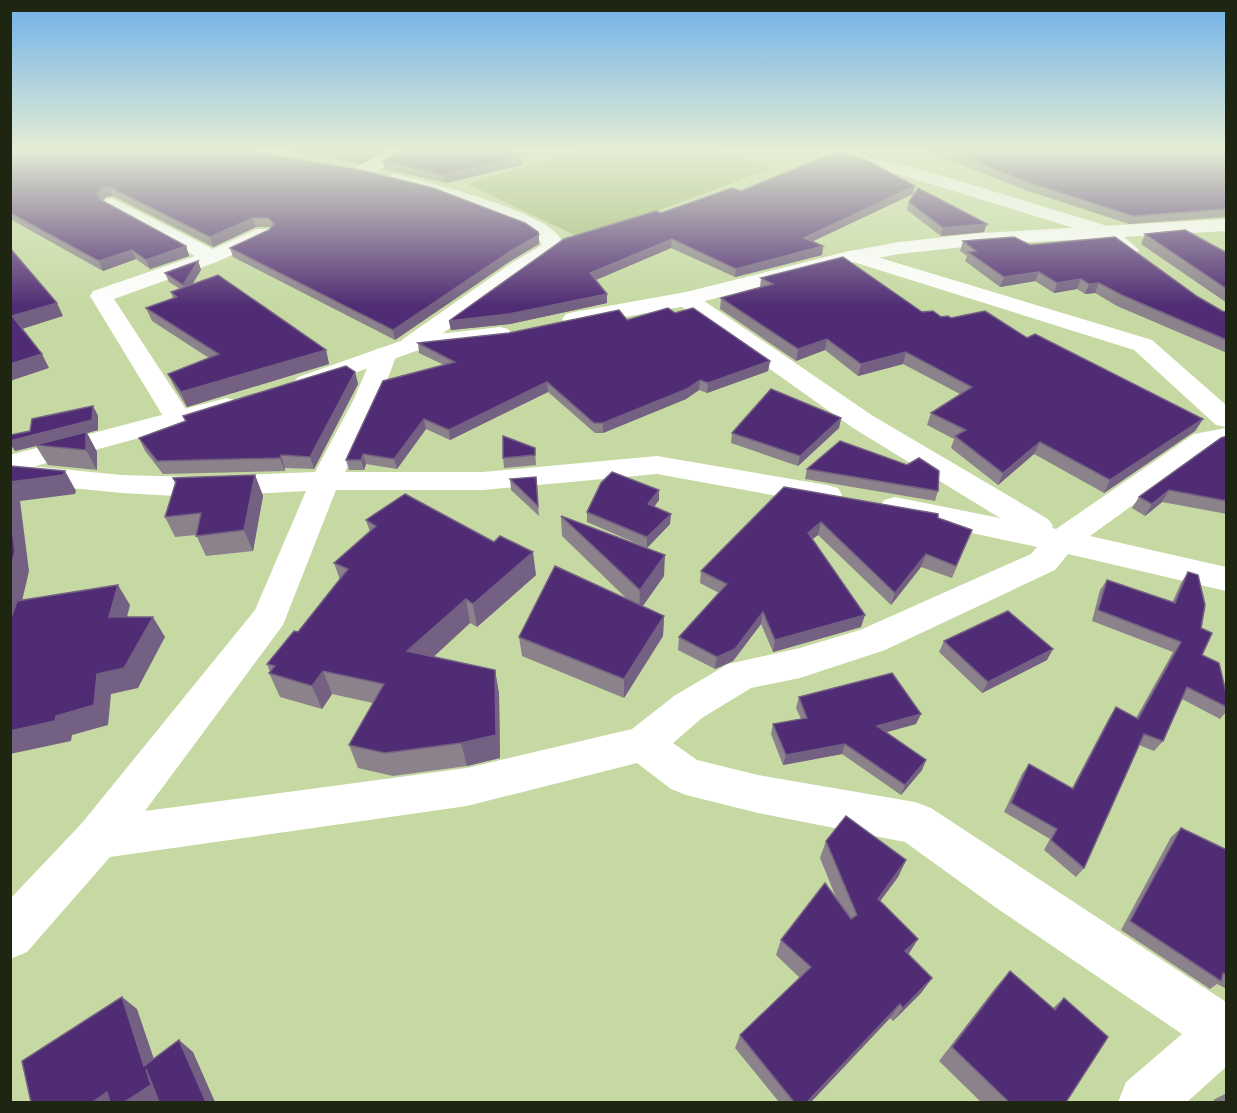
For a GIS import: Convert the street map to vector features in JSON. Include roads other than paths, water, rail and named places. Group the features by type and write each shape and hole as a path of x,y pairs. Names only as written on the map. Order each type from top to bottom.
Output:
{"street":[{"path":"10,935 98,838 270,616 325,481 367,399 399,349 520,266 553,247 550,237 534,226 472,202"},
{"path":"1009,202 1107,232 1143,260"},
{"path":"112,203 212,257"},
{"path":"554,324 686,299 854,256 900,248 1055,234 1227,225"},
{"path":"179,420 100,296 212,257 264,233"},
{"path":"854,256 1143,345 1227,419"},
{"path":"686,299 863,422 1061,541"},
{"path":"289,387 399,349 521,331"},
{"path":"10,464 179,420 245,400"},
{"path":"98,838 467,787 642,744 688,708 741,675 800,663 872,640 1043,562 1061,541 1204,440 1227,436"},
{"path":"10,473 122,484 193,487 325,481 483,481 657,465 943,515 1227,579"},
{"path":"642,744 686,776 758,794 915,823 1012,891 1226,1032 1146,1102"}]}
